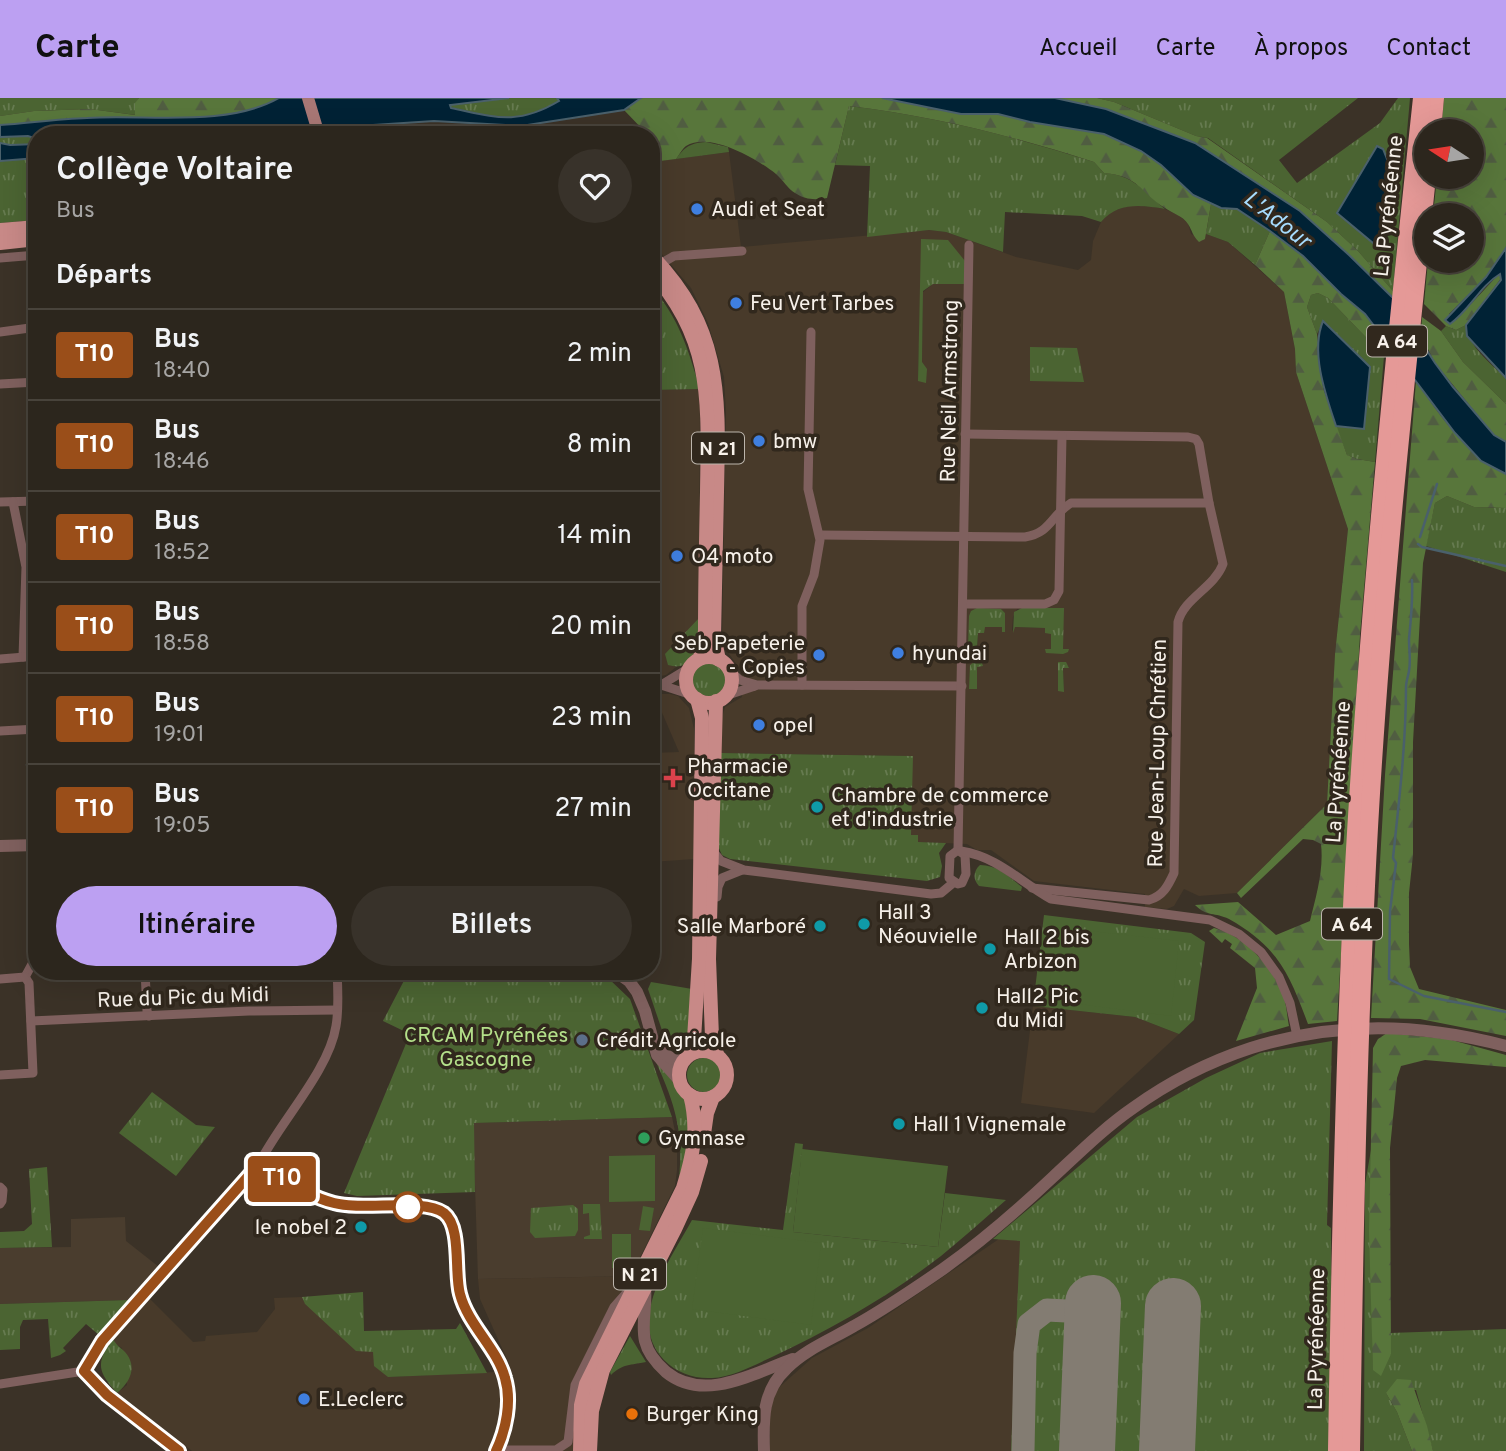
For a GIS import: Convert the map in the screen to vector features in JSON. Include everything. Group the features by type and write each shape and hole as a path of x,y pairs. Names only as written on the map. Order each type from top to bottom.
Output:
{"highway":[{"name":"La Pyrénéenne","path":"1337,1451 1343,1146 1353,884 1366,686 1408,288 1422,98"},
{"name":"La Pyrénéenne","path":"1433,119 1435,98"},
{"name":"La Pyrénéenne","path":"1408,288 1425,189"},
{"name":"La Pyrénéenne","path":"1352,1451 1356,1147 1366,884 1397,399"}],"main road":[{"path":"308,98 316,126"},
{"path":"0,230 28,228"},
{"path":"0,243 28,240"},
{"name":"N 21","path":"660,270 695,313 710,351 715,376 718,421 714,636 724,665"},
{"name":"N 21","path":"660,274 686,320 700,356 705,379 708,419 705,618 695,663"},
{"path":"694,697 703,702 721,698 730,688 724,665 713,657 695,663 686,683 702,718 699,959 694,1039 680,1067 680,1081 690,1095 697,1098 713,1097 725,1087 727,1080 726,1064 717,1054 712,1037 709,933 711,848 721,698"},
{"path":"687,1056 701,1050 717,1054"},
{"name":"N 21","path":"590,1451 596,1390 683,1188 691,1162 696,1131 690,1095"},
{"name":"N 21","path":"580,1451 583,1394 598,1358 692,1192 701,1163 707,1113 713,1097"}],"street":[{"name":"Rue Neil Armstrong","path":"960,850 969,245"},
{"path":"660,261 674,257 742,251"},
{"path":"0,258 28,255"},
{"path":"0,332 28,328"},
{"path":"802,685 802,606 814,575 820,535 808,489 811,332"},
{"path":"0,384 28,382"},
{"path":"820,535 1034,536 1051,524 1071,503 1209,503 1196,439 965,434"},
{"path":"964,604 1045,604 1054,600 1059,591 1062,436"},
{"path":"0,502 28,501"},
{"path":"13,502 26,567 23,657"},
{"name":"Rue Jean-Loup Chrétien","path":"1032,888 1149,900 1161,895 1174,873 1178,622 1180,614 1213,582 1223,564 1209,503"},
{"path":"0,659 28,657"},
{"path":"660,683 695,663"},
{"path":"724,665 740,680 757,685 962,686"},
{"path":"721,698 757,685"},
{"path":"660,686 694,697"},
{"path":"0,731 28,729"},
{"path":"0,846 28,845"},
{"path":"711,848 721,861 744,870 931,894 941,893 953,883 962,883 967,871 983,858"},
{"path":"960,850 998,862 1032,888 1051,898 1210,920 1239,934 1261,952 1279,977 1290,1003 1297,1036"},
{"path":"960,850 965,855 967,871"},
{"path":"953,883 949,878 950,856 960,850"},
{"path":"709,933 716,923 719,882 728,874 744,870"},
{"path":"25,977 28,972"},
{"path":"0,979 25,977"},
{"path":"0,1074 33,1073 29,983 25,977"},
{"path":"145,980 149,1016"},
{"path":"84,1371 102,1341 259,1164 327,1053 337,1025 337,980"},
{"path":"628,980 636,992 660,1060 680,1081"},
{"name":"Rue du Pic du Midi","path":"31,1021 249,1011 337,1010"},
{"path":"764,1451 763,1415 766,1400 786,1368 905,1295 969,1250 1004,1222 1106,1128 1159,1090 1223,1058 1297,1036 1339,1028 1433,1030 1506,1046"},
{"path":"654,1038 666,1055 677,1060 687,1056"},
{"path":"259,1164 313,1196 335,1204 361,1208 427,1206 444,1214 454,1230 456,1278 461,1298 505,1378 507,1415 497,1449 556,1450 568,1442 575,1384 614,1307 622,1296 639,1287 646,1299 643,1326 645,1342 652,1357 670,1375 691,1385 715,1385 732,1381 800,1357"},
{"path":"0,1187 3,1190 0,1204"},
{"path":"0,1384 84,1371"},
{"path":"84,1371 107,1395 179,1451"}],"shaded area":[{"path":"729,152 741,247 929,230 946,232 1016,257 1078,270 1091,260 1093,241 1101,222 1110,212 1131,205 1165,209 1188,223 1191,234 1205,239 1206,234 1228,242 1284,292 1295,349 1296,372 1348,529 1335,654 1327,804 1237,893 1199,896 1184,889 1174,906 1167,909 1145,907 1145,894 1034,881 991,850 977,850 967,844 918,842 910,835 912,756 721,753 722,717 725,707 742,697 742,672 722,639 726,413 724,377 708,323 691,288 661,253 660,161","holes":["922,239 964,284 933,284 923,292 922,362 918,381","1063,608 1063,649 1051,649 1051,634 1045,628 1015,627 1012,631 1013,617 1017,609","1001,609 1005,613 1005,632 1003,627 984,627 978,633 977,648 968,648 971,611","1058,662 1065,662 1069,668 1063,668 1064,691 1058,691"]},
{"path":"700,389 699,618 689,631 674,643 668,664 676,667 660,676 660,390"},
{"path":"660,694 678,696 689,708 694,729 695,859 660,861 660,753 679,752 660,708"},
{"path":"1033,1006 1135,1017 1179,1034 1094,1113 1021,1103"},
{"path":"672,1117 677,1141 675,1186 631,1276 478,1279 473,1123"},
{"path":"1115,1145 1285,1451 770,1451 770,1407 775,1391 812,1358 868,1328 996,1241"},
{"path":"125,1217 126,1241 159,1267 129,1300 0,1304 0,1248 71,1247 71,1219"},
{"path":"631,1276 578,1384 573,1451 192,1451 117,1393 127,1385 122,1348 115,1344 113,1339 150,1299 193,1342 205,1341 206,1336 257,1332 275,1309 274,1298 302,1297 306,1305 373,1352 388,1377 495,1372 510,1366 480,1299 478,1279"}],"green space":[{"path":"0,98 139,98 135,104 136,115 90,109 34,111 0,116"},
{"path":"139,98 279,98 258,107 211,116 110,117 0,125 0,116 34,111 90,109 135,115 135,103"},
{"path":"509,98 557,98 559,101 518,117 493,116 450,107 450,105"},
{"path":"641,98 882,98 961,114 998,114 1104,134 1142,151 1193,195 1211,204 1205,239 1199,242 1183,219 1156,202 1132,181 1104,173 1094,162 973,128 912,115 849,106 827,198 815,199 792,191 776,174 757,161 720,144 696,142 686,146 676,159 660,161 660,126 639,126 624,110"},
{"path":"1055,98 1097,98 1114,102 1196,136 1207,138 1327,222 1358,251 1393,291 1393,298 1376,282 1106,109"},
{"path":"1097,98 1358,98 1279,160 1297,183 1380,123 1398,98 1410,98 1393,291 1358,251 1327,222 1208,138 1196,136 1114,102"},
{"path":"1444,98 1506,98 1506,248 1486,277 1449,314 1456,320 1498,275 1502,277 1466,325 1456,330 1446,326 1424,304 1427,273 1484,273 1484,203 1434,203 1436,189 1484,189 1484,119 1442,119"},
{"path":"849,106 973,128 1094,162 1104,173 1123,177 1138,185 1165,209 1130,206 1115,211 1101,222 1082,216 1005,212 1003,252 946,232 929,230 867,237 870,166 835,165"},
{"path":"28,136 28,144 0,143 0,137"},
{"path":"706,142 728,147 729,152 676,159 689,146"},
{"path":"28,159 28,221 0,223 0,161"},
{"path":"1211,204 1237,209 1270,231 1255,265 1228,242 1206,234"},
{"path":"1270,231 1303,256 1365,314 1385,338 1384,356 1328,298 1318,293 1311,295 1307,307 1317,334 1323,388 1347,455 1375,462 1360,635 1337,1021 1308,1024 1288,976 1271,951 1246,929 1195,905 1238,902 1276,935 1310,921 1320,873 1321,844 1303,839 1241,898 1237,893 1327,804 1335,654 1348,529 1296,372 1295,349 1284,292 1255,265"},
{"path":"921,239 948,240 965,261 965,284 933,284 923,291 922,362 927,369 926,383 918,381"},
{"path":"1318,293 1328,298 1384,356 1375,462 1347,455 1336,426 1364,429 1323,322 1317,334 1307,307 1311,295"},
{"path":"660,297 676,322 687,347 700,389 660,390"},
{"path":"1422,317 1441,331 1463,362 1506,404 1506,442 1494,435 1435,363 1421,335"},
{"path":"1466,325 1475,347 1506,378 1506,404 1463,362 1441,331 1446,326 1456,330"},
{"path":"1030,347 1077,348 1084,382 1030,381"},
{"path":"1416,381 1445,421 1467,445 1506,474 1506,508 1474,507 1447,496 1435,503 1423,563 1413,742 1410,967 1419,989 1506,1010 1506,1036 1420,1019 1371,1018 1385,775"},
{"path":"1447,496 1474,507 1506,508 1506,572 1426,546 1435,503"},
{"path":"977,608 1001,609 1005,613 1005,632 1002,632 1002,627 985,627 984,633 978,633 977,648 984,648 978,654 968,648 969,616 971,611"},
{"path":"1022,608 1064,608 1063,649 1069,649 1068,652 1046,653 1045,649 1051,649 1051,634 1045,633 1045,628 1015,627 1013,633 1014,612"},
{"path":"699,618 697,644 691,659 678,666 668,665 665,654"},
{"path":"976,661 983,666 977,667 977,689 969,689 970,665"},
{"path":"709,662 721,667 726,679 721,691 709,696 697,691 692,679 697,667"},
{"path":"1058,662 1066,662 1069,668 1063,668 1064,692 1058,691"},
{"path":"721,753 913,756 911,835 918,835 918,842 946,843 939,853 942,866 940,877 927,881 730,859 722,855 718,846"},
{"path":"980,865 1003,872 1022,887 1021,891 979,886 975,875"},
{"path":"1044,915 1191,933 1205,942 1194,1020 1179,1034 1135,1017 1033,1006"},
{"path":"1056,927 1179,941 1171,1016 1048,1000"},
{"path":"1214,928 1237,938 1265,965 1284,998 1289,1026 1236,1041 1257,988 1255,968 1230,948 1232,944 1225,939 1222,943 1209,931"},
{"name":"CRCAM Pyrénées Gascogne","path":"404,980 610,980 630,999 672,1117 474,1123 475,1192 357,1196 344,1193 410,1034 383,1021"},
{"path":"651,982 692,989 692,1026 686,1049 676,1054 666,1042 648,989"},
{"path":"1387,1033 1448,1039 1506,1055 1506,1067 1425,1060 1401,1066 1397,1078 1390,1148 1391,1354 1381,1376 1373,1370 1369,1231 1373,1048 1378,1039"},
{"path":"1332,1041 1327,1225 1331,1228 1332,1451 1011,1451 1020,1241 993,1239 1137,1117 1206,1078 1260,1053"},
{"path":"704,1058 716,1063 721,1075 716,1087 704,1092 692,1087 687,1075 692,1063"},
{"path":"656,1062 685,1101 691,1120 691,1142 679,1179 679,1133 668,1092"},
{"path":"152,1092 196,1125 215,1127 176,1176 119,1133"},
{"path":"795,1143 803,1144 793,1232 938,1247 945,1193 1006,1200 921,1271 860,1311 816,1335 751,1367 728,1375 705,1378 680,1372 664,1360 653,1344 649,1327 650,1308 664,1271 692,1220 783,1230"},
{"path":"802,1149 948,1166 938,1247 793,1232"},
{"path":"1371,1150 1373,1370 1391,1354 1390,1333 1506,1329 1506,1451 1433,1451 1416,1390 1386,1393 1397,1412 1412,1451 1364,1451 1365,1184"},
{"path":"655,1155 655,1201 609,1202 609,1156"},
{"path":"47,1167 52,1247 0,1248 0,1232 24,1231 32,1224 29,1169"},
{"path":"583,1204 600,1204 602,1239 584,1239 590,1235 589,1213 583,1214"},
{"path":"573,1205 578,1209 578,1230 575,1236 535,1238 530,1232 531,1208"},
{"path":"643,1206 654,1208 650,1231 639,1230"},
{"path":"703,1228 821,1243 811,1325 692,1309"},
{"path":"612,1234 631,1234 631,1268 612,1268"},
{"path":"363,1292 364,1331 456,1329 460,1323 487,1373 388,1377 374,1366 373,1352 356,1351 305,1304 302,1297"},
{"path":"129,1300 99,1335 86,1324 63,1348 66,1351 60,1355 51,1358 48,1319 23,1320 20,1327 20,1349 0,1350 0,1304"},
{"path":"630,1336 646,1362 623,1367 611,1375 610,1372"},
{"path":"113,1339 129,1358 132,1369 126,1384 117,1393 101,1367 103,1355"},
{"path":"1397,1379 1411,1380 1433,1451 1412,1451 1397,1412 1386,1393"}],"water":[{"path":"279,98 509,98 450,105 451,108 481,114 518,117 544,109 559,101 557,98 641,98 624,110 521,126 434,121 370,126 28,126 28,136 0,137 0,125 110,117 185,118 235,113"},
{"name":"L'Adour","path":"882,98 1055,98 1106,109 1195,143 1300,211 1393,298 1453,387 1494,435 1506,442 1506,474 1481,461 1455,433 1365,314 1303,256 1237,209 1221,208 1193,195 1161,165 1141,151 1104,134 998,114 961,114"},
{"path":"0,143 28,144 28,159 0,161"},
{"path":"1377,146 1383,149 1389,164 1379,248 1337,213"},
{"path":"1506,248 1506,378 1467,336 1466,325 1501,280 1500,274 1486,285 1457,319 1450,324 1445,320 1486,277"},
{"path":"1323,321 1370,367 1364,429 1336,426 1324,388 1319,360 1319,333"}],"waterway":[{"path":"1420,537 1437,484"},
{"path":"1418,544 1506,566"},
{"path":"1412,580 1410,663 1393,858 1396,863 1390,911 1389,979 1424,996 1506,1012"}],"taxiway":[{"path":"1023,1451 1025,1353 1029,1324 1047,1310 1086,1312"}],"runway":[{"path":"1087,1451 1093,1303"},
{"path":"1167,1451 1173,1306"}],"bus line":[{"name":"T10","path":"179,1451 107,1395 84,1371 102,1341 259,1164 313,1196 335,1204 361,1208 427,1206 450,1220 454,1230 456,1278 461,1298 505,1378 507,1415 496,1451"}],"place":[{"name":"Audi et Seat","path":"697,209"},
{"name":"Feu Vert Tarbes","path":"736,303"},
{"name":"bmw","path":"759,441"},
{"name":"O4 moto","path":"677,556"},
{"name":"hyundai","path":"898,653"},
{"name":"Seb Papeterie - Copies","path":"819,655"},
{"name":"opel","path":"759,725"},
{"name":"Pharmacie Occitane","path":"673,778"},
{"name":"Chambre de commerce et d'industrie","path":"817,807"},
{"name":"Hall 3 Néouvielle","path":"864,924"},
{"name":"Salle Marboré","path":"820,926"},
{"name":"Hall 2 bis Arbizon","path":"990,949"},
{"name":"Hall2 Pic du Midi","path":"982,1008"},
{"name":"Crédit Agricole","path":"582,1040"},
{"name":"Hall 1 Vignemale","path":"899,1124"},
{"name":"Gymnase","path":"644,1138"},
{"name":"le nobel 2","path":"361,1227"},
{"name":"E.Leclerc","path":"304,1399"},
{"name":"Burger King","path":"632,1414"}]}
